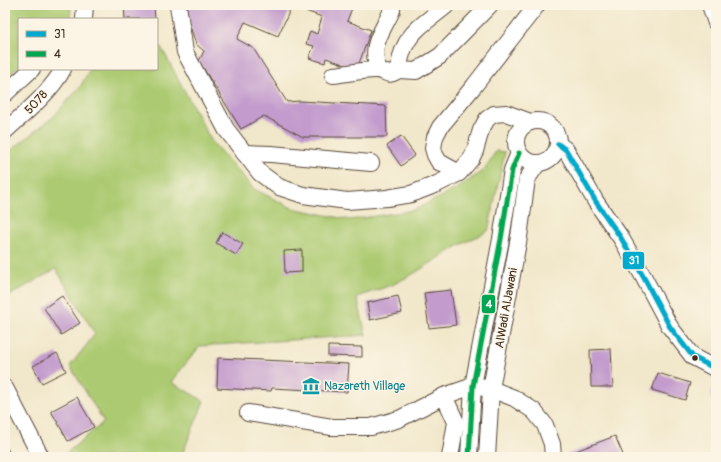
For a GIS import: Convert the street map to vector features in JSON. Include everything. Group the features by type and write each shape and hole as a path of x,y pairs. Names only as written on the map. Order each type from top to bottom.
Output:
{"street":[{"path":"84,5 84,18"},
{"path":"178,5 185,52 226,129 260,173 279,187 303,195 347,202 411,194 437,184 459,173 471,160 481,130 487,119 494,114 506,113 530,122 544,122 550,125 557,137 558,144 553,155 549,159 538,163 527,160 519,153 515,141 516,135 524,125 530,122"},
{"path":"379,70 376,63 374,50 379,35 392,10 390,5"},
{"path":"398,70 404,47 413,32 447,5"},
{"path":"333,75 379,70 386,74 393,73 398,70 416,72 440,56 490,5"},
{"path":"459,173 439,162 433,148 435,137 440,127 537,5"},
{"path":"710,5 716,22"},
{"path":"5,94 31,70"},
{"name":"5078","path":"5,131 28,111 62,70"},
{"path":"558,144 566,150 596,202 621,238 644,276 670,327 693,357 716,369"},
{"path":"244,153 371,163"},
{"name":"AlWadi AlJawani","path":"469,457 473,386 501,239 512,170 519,153"},
{"name":"AlWadi AlJawani","path":"487,457 491,389 519,237 527,179 538,163"},
{"path":"248,413 332,427 372,427 399,419 444,396 473,386 491,389 514,398 534,411 548,431 552,444 553,457"},
{"path":"5,388 41,457"},
{"path":"444,396 456,422 450,457"}],"green space":[{"path":"5,5 71,5 70,18 18,18 18,67 5,78"},
{"path":"158,47 161,47 212,142 254,189 292,208 350,220 414,210 458,188 484,170 496,151 505,152 488,231 458,246 413,274 392,285 357,297 366,335 200,346 171,382 204,401 181,457 66,457 64,455 104,422 70,366 95,334 56,269 5,298 5,159 10,151 53,117 80,87 89,70 158,70"}],"building":[{"path":"124,5 154,5 155,18 125,18"},
{"path":"189,5 289,5 287,8 290,10 278,36 245,22 237,39 253,48 287,102 300,101 386,106 387,137 303,137 264,116 241,129 199,61 204,51 196,44 185,11"},
{"path":"305,5 343,5 352,8 347,21 371,30 357,69 326,58 325,63 309,58 314,46 306,44 310,31 317,34 322,17 303,10"},
{"path":"401,136 415,155 401,166 387,146"},
{"path":"222,232 243,244 236,255 216,243"},
{"path":"302,250 302,272 285,273 284,251"},
{"path":"451,290 456,325 429,328 424,293"},
{"path":"62,296 80,323 61,335 44,308"},
{"path":"398,296 402,313 370,320 367,303"},
{"path":"328,346 362,347 362,357 328,356"},
{"path":"611,349 613,387 591,387 590,350"},
{"path":"57,353 66,371 42,383 33,366"},
{"path":"218,358 349,364 347,392 272,388 271,391 217,388"},
{"path":"658,373 690,383 685,400 652,390"},
{"path":"716,382 716,396 711,394"},
{"path":"77,397 94,427 68,441 51,411"},
{"path":"615,436 624,457 560,457"},
{"path":"5,444 10,454 5,457"}],"transit line":[{"name":"31","path":"558,144 566,150 596,202 621,238 670,327 693,357 716,369"},
{"name":"4","path":"469,457 473,386 501,239 512,170 519,153"}],"place":[{"name":"Nazareth Village","path":"311,386"}]}
